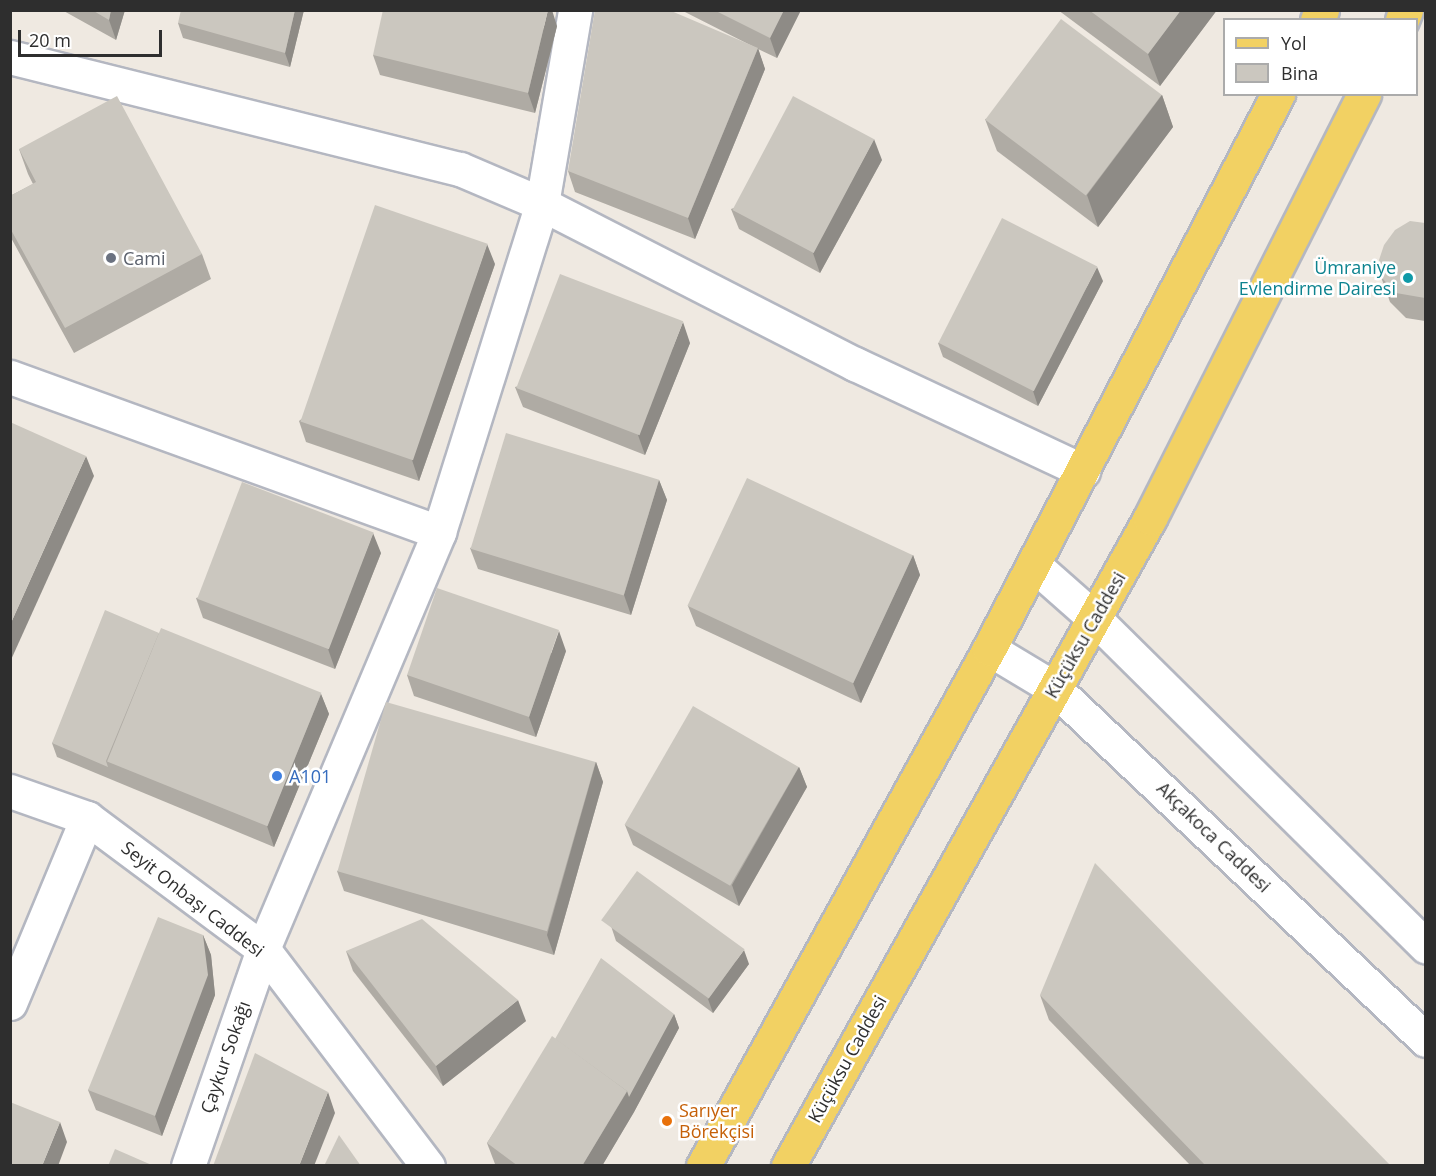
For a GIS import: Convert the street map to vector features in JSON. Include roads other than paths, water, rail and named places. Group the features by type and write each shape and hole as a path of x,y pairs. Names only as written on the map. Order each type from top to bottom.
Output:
{"main road":[{"path":"703,1166 990,648 1277,96"},
{"name":"Küçüksu Caddesi","path":"788,1166 1150,518 1363,96"}],"street":[{"name":"Çaykur Sokağı","path":"188,1166 263,949 439,532 542,204 575,10"},
{"path":"10,57 460,169 542,204 855,364 1083,471"},
{"path":"10,377 439,532"},
{"path":"1034,565 1094,618 1425,946"},
{"name":"Akçakoca Caddesi","path":"990,648 1054,688 1425,1040"},
{"name":"Seyit Onbaşı Caddesi","path":"10,790 87,818 263,949 428,1166"},
{"path":"10,1003 87,818"}],"place":[{"name":"Cami","path":"111,258"},
{"name":"Ümraniye Evlendirme Dairesi","path":"1408,278"},
{"name":"A101","path":"277,776"},
{"name":"Sarıyer Börekçisi","path":"667,1121"}]}
